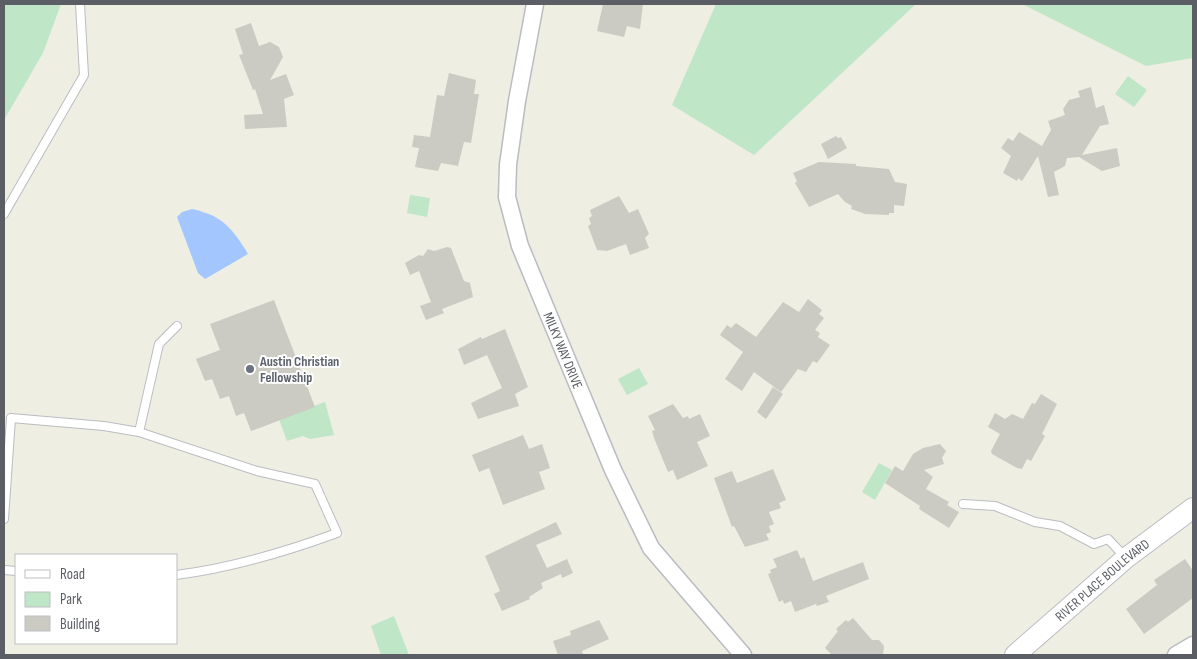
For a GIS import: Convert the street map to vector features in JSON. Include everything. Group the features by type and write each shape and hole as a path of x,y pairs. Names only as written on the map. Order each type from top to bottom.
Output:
{"street":[{"name":"MILKY WAY DRIVE","path":"536,4 517,101 508,164 507,197 520,246 613,470 651,548 743,655"},
{"name":"RIVER PLACE BOULEVARD","path":"1015,655 1126,558 1193,508"},
{"path":"1176,655 1193,645"}],"lane":[{"path":"4,214 84,75 80,4"},
{"path":"139,432 159,344 178,326"},
{"path":"4,519 11,418 104,426 139,432 257,471 315,484 337,533 290,551 204,572 178,575"},
{"path":"964,504 995,506 1035,522 1060,526 1094,544 1108,539 1126,558"}],"green space":[{"path":"4,4 61,4 43,53 4,120"},
{"path":"716,4 916,4 754,155 672,105"},
{"path":"1022,4 1193,4 1193,58 1146,66"},
{"path":"1128,76 1147,90 1134,107 1115,94"},
{"path":"410,195 430,198 427,217 407,213"},
{"path":"639,368 648,384 627,395 618,379"},
{"path":"325,402 334,435 310,439 303,436 287,441 279,419"},
{"path":"879,463 892,470 875,500 862,492"},
{"path":"394,616 409,655 381,655 371,626"}],"water":[{"path":"192,209 212,215 226,224 248,254 205,279 198,273 177,217 182,212"}],"building":[{"path":"603,4 643,4 640,29 627,26 624,37 597,31"},
{"path":"251,23 259,46 270,42 279,47 283,57 270,80 286,74 294,95 284,99 287,127 245,129 244,115 263,114 255,89 253,90 239,55 243,54 235,29"},
{"path":"449,73 476,80 474,94 479,94 471,143 464,142 458,166 441,163 438,171 415,167 419,148 412,147 414,135 430,137 437,95 444,96"},
{"path":"1091,87 1096,108 1104,105 1109,124 1100,126 1082,155 1117,148 1120,166 1102,171 1079,157 1067,158 1065,166 1054,172 1059,195 1048,197 1038,156 1022,181 1018,178 1017,181 1003,173 1011,156 1001,148 1008,138 1013,141 1019,132 1042,146 1051,130 1048,121 1065,115 1063,109 1069,100 1080,97 1078,91"},
{"path":"836,136 838,138 841,137 847,148 828,159 821,144"},
{"path":"819,162 856,164 856,166 889,169 895,182 907,184 904,206 894,205 894,213 889,213 889,215 865,214 851,209 852,206 845,202 838,194 809,207 795,183 797,181 793,173"},
{"path":"619,196 629,213 638,209 649,234 645,238 649,248 630,255 626,244 607,251 597,250 588,226 591,224 589,218 592,216 590,210"},
{"path":"447,247 451,248 464,281 470,283 473,297 442,309 444,313 426,320 420,306 431,302 419,271 410,275 405,263 419,255 423,256 428,249 434,251"},
{"path":"808,299 822,310 819,314 824,318 815,330 820,333 818,337 830,345 817,363 813,361 806,372 798,369 781,392 754,372 742,391 725,379 743,352 720,335 727,325 731,328 736,323 756,337 783,302 799,312"},
{"name":"Austin Christian Fellowship","path":"274,300 315,407 251,431 244,413 236,416 229,396 220,399 212,379 205,381 196,359 220,350 210,324"},
{"path":"505,329 528,387 515,394 519,406 478,419 471,403 502,388 487,355 464,365 458,349 481,337 482,339"},
{"path":"773,387 783,394 766,419 757,412"},
{"path":"1041,394 1057,404 1042,434 1045,436 1031,461 1027,459 1022,469 1017,468 992,454 991,451 1000,434 988,427 995,413 1005,419 1012,414 1023,419 1032,403 1035,404"},
{"path":"673,404 683,418 688,416 689,419 700,414 710,436 697,442 708,466 677,480 673,470 668,472 654,438 652,431 655,430 648,416"},
{"path":"523,435 529,449 542,444 550,468 539,472 545,489 503,505 489,468 479,472 472,455"},
{"path":"940,444 946,451 942,458 944,464 924,470 933,477 926,489 949,502 947,505 959,512 949,528 919,509 920,506 885,483 895,466 903,471 913,454 923,448"},
{"path":"773,469 786,500 779,503 781,508 769,512 774,524 769,526 771,532 766,534 769,540 745,547 734,526 732,527 714,478 732,471 737,483"},
{"path":"556,522 562,534 536,545 547,568 567,559 573,573 562,578 561,574 541,583 543,588 529,597 530,599 502,611 494,594 500,591 485,556"},
{"path":"797,550 801,559 804,557 813,581 863,562 869,579 826,596 829,602 817,606 816,604 795,612 791,601 784,604 783,600 779,602 768,574 771,573 770,570 777,567 773,559"},
{"path":"1185,559 1193,571 1193,598 1144,634 1126,609 1157,585 1154,580"},
{"path":"853,618 872,640 879,640 884,646 883,655 832,655 825,648 838,631 836,629 846,620 848,622"},
{"path":"599,620 609,639 582,651 583,655 558,655 553,641 571,635 570,631"}],"place":[{"name":"Austin Christian Fellowship","path":"250,369"}]}
